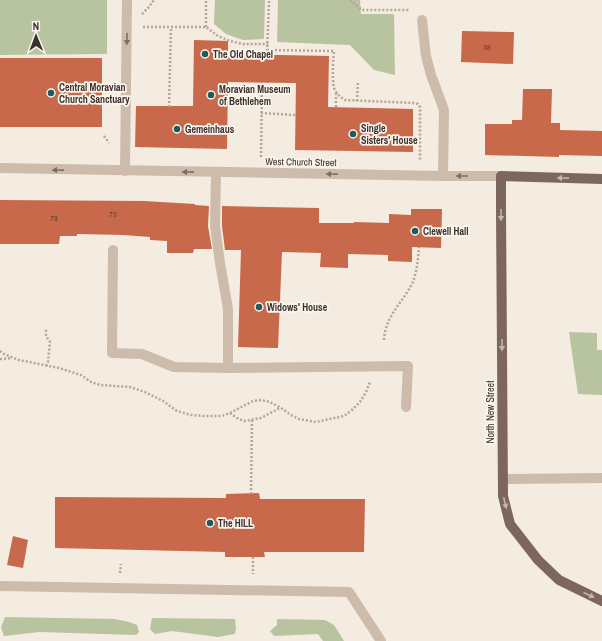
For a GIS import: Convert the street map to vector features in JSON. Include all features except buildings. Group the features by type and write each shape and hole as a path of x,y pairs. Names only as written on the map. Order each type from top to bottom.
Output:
{"main road":[{"name":"West Church Street","path":"501,176 602,179"},
{"name":"North New Street","path":"501,176 503,496 510,524 538,560 559,580 602,601"}],"street":[{"path":"125,171 127,0"},
{"path":"422,20 426,56 431,75 444,110 443,176"},
{"name":"West Church Street","path":"0,168 501,176"},
{"path":"216,172 215,226 228,309 228,368"},
{"path":"113,250 112,353 142,354 174,367 228,368 408,366 406,407"},
{"path":"503,479 602,478"},
{"path":"0,586 349,592 381,641"}],"path":[{"path":"206,0 206,26"},
{"path":"268,55 269,0"},
{"path":"350,0 362,10 408,10 416,12 422,20"},
{"path":"127,27 171,28 206,26 218,36 230,41 243,44 268,44"},
{"path":"169,107 171,28"},
{"path":"267,50 334,51 334,87 340,97 345,100 418,104 420,107 420,160"},
{"path":"357,101 358,81"},
{"path":"260,157 262,82"},
{"path":"336,92 336,107"},
{"path":"261,114 295,115"},
{"path":"384,340 386,328 392,313 412,283 416,273 419,248"},
{"path":"46,328 46,336 50,342 48,362 46,366"},
{"path":"0,351 13,358 59,368 100,385 130,387 145,392 163,400 171,407 191,415 222,416 252,401 261,400 270,402 295,417 316,422 344,416 360,402 370,382"},
{"path":"0,359 13,358"},
{"path":"230,413 244,421 261,418 280,408"},
{"path":"252,420 252,494"},
{"path":"253,557 253,574"},
{"path":"120,573 121,564"}],"green space":[{"path":"0,0 107,0 107,54 0,55"},
{"path":"215,0 265,0 264,39 243,40 226,34 214,24"},
{"path":"278,0 360,0 361,14 394,14 395,75 374,70 350,45 277,42"},
{"path":"569,332 597,333 597,350 602,350 602,395 578,394"},
{"path":"5,617 115,619 137,625 139,632 136,635 39,632 4,636 1,627"},
{"path":"152,618 235,619 236,629 235,634 218,637 172,631 155,634 150,629"},
{"path":"277,619 325,620 334,625 344,641 323,641 318,634 274,636 270,631 277,625"}],"place":[{"name":"The Old Chapel","path":"205,54"},
{"name":"Central Moravian Church Sanctuary","path":"51,93"},
{"name":"Moravian Museum of Bethlehem","path":"211,95"},
{"name":"Gemeinhaus","path":"177,129"},
{"name":"Single Sisters' House","path":"353,134"},
{"name":"Clewell Hall","path":"415,231"},
{"name":"Widows' House","path":"259,307"},
{"name":"The HILL","path":"210,523"}]}
